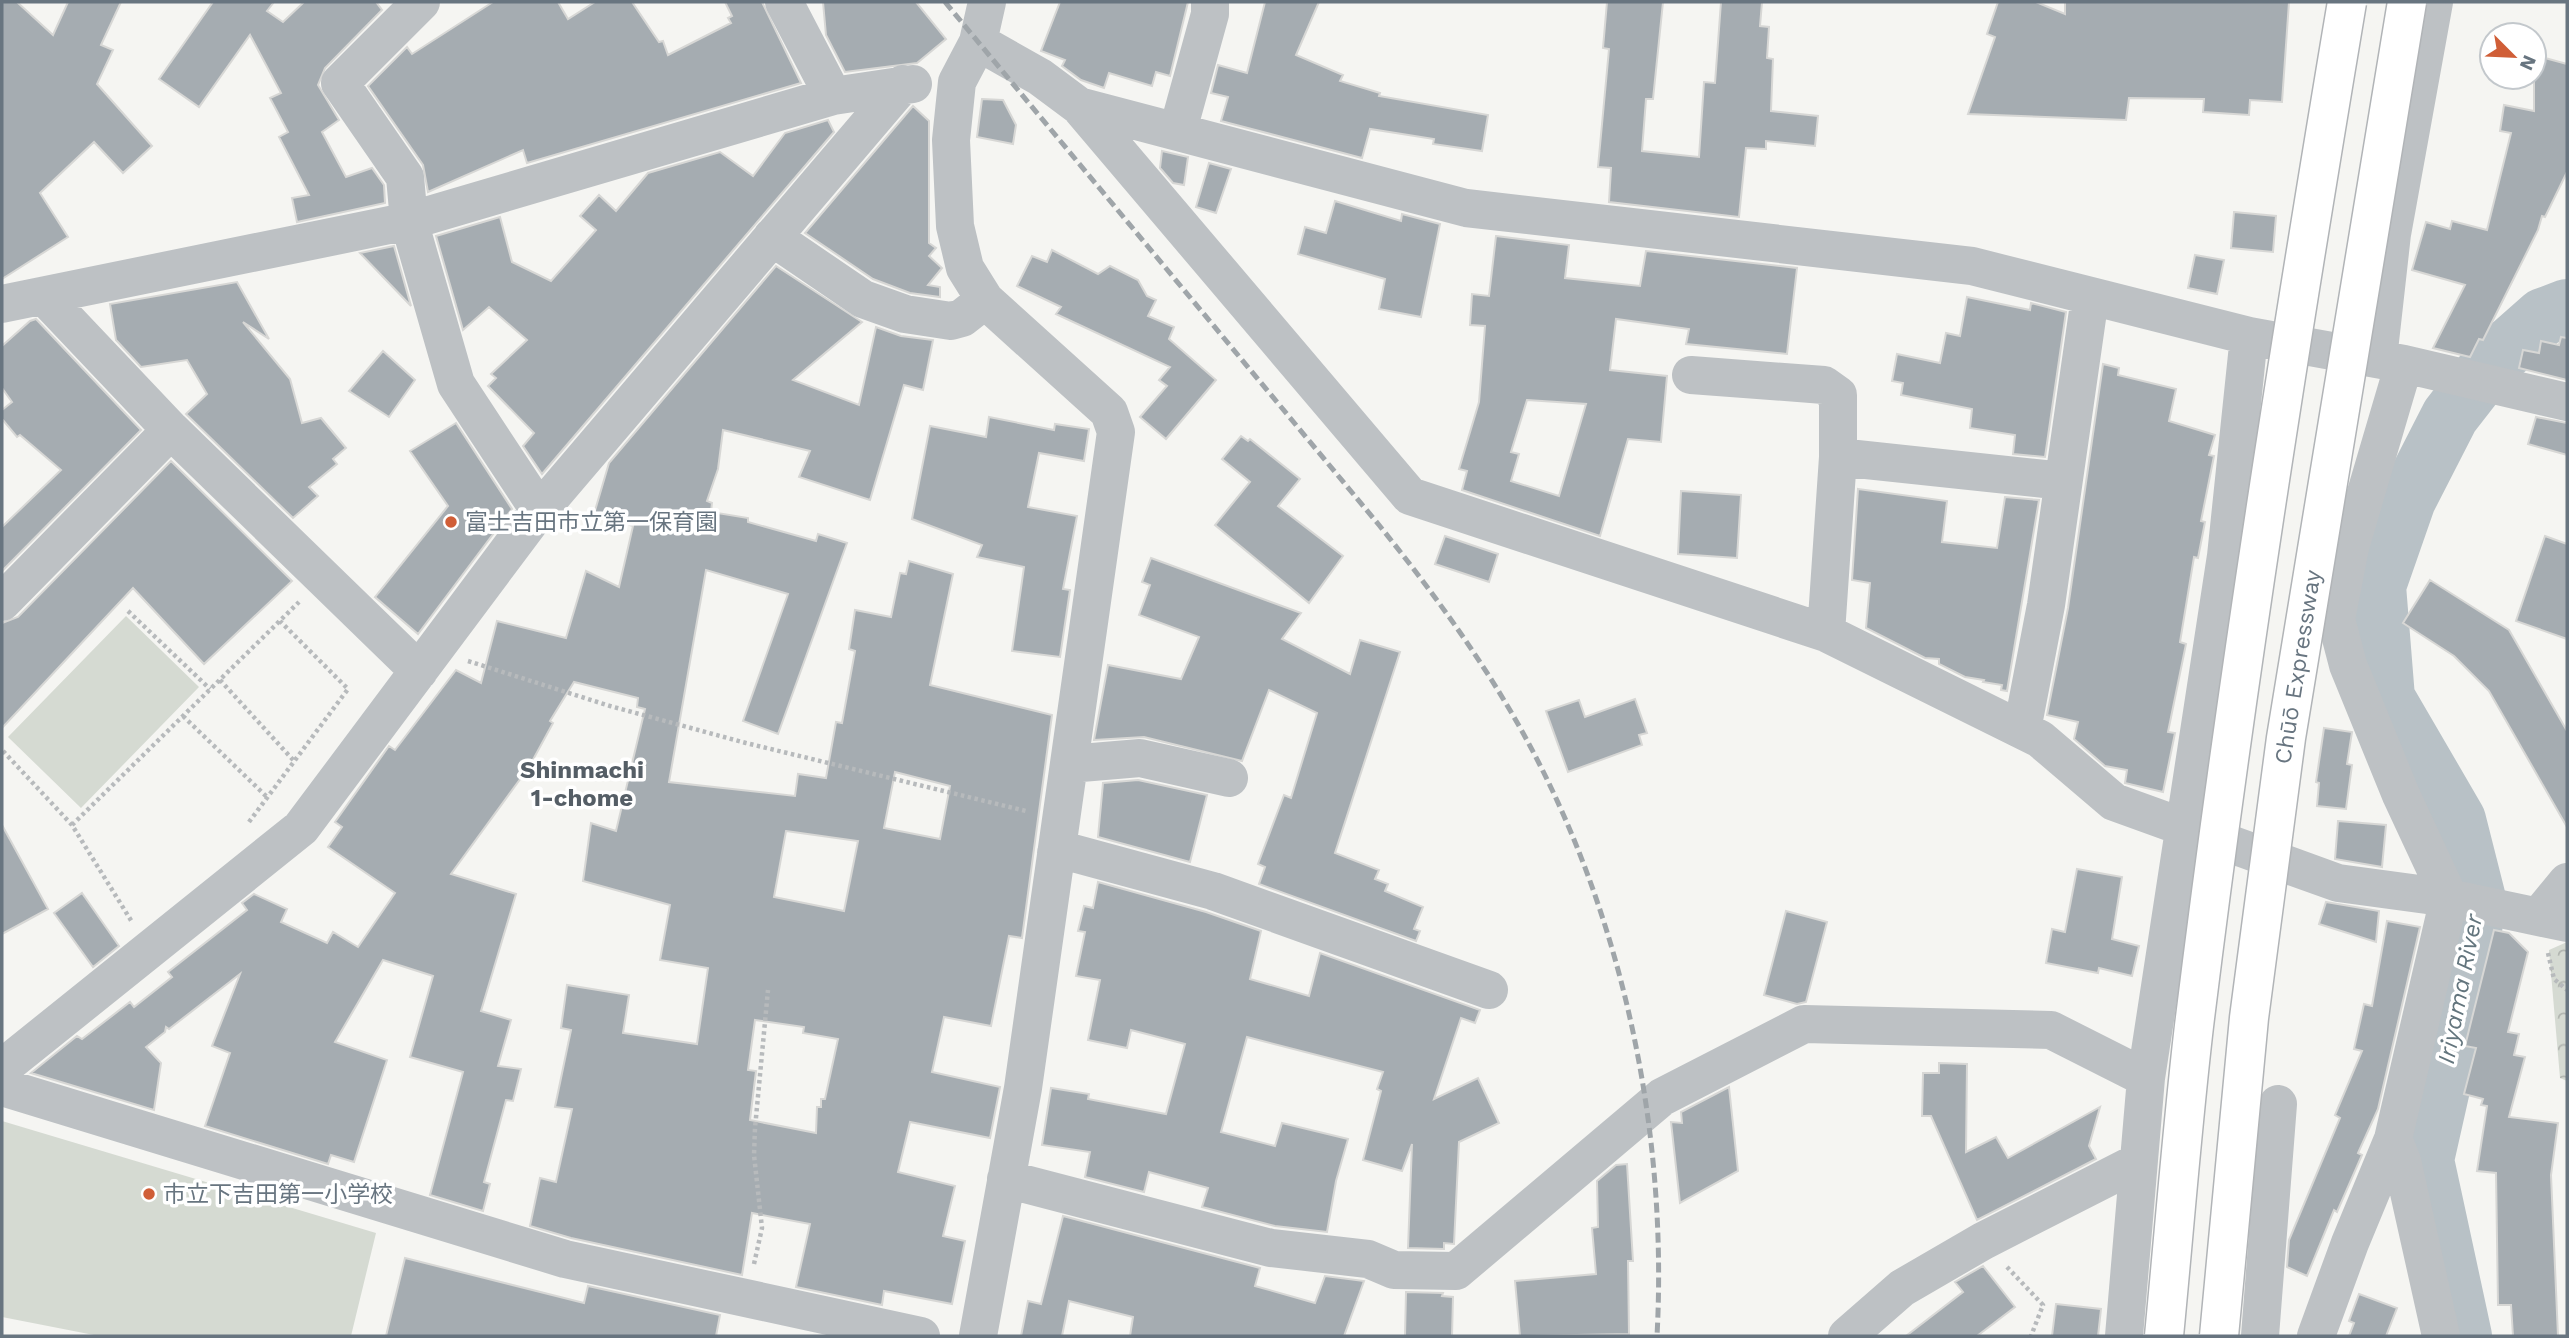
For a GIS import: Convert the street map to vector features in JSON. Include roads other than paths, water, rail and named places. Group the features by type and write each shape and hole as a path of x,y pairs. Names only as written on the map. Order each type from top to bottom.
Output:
{"highway":[{"path":"2164,1336 2194,1029 2233,735 2276,437 2347,2"},
{"name":"Chūō Expressway","path":"2218,1336 2249,1018 2286,738 2407,2"}],"street":[{"path":"421,2 340,83 405,177 409,221 456,384 540,510"},
{"path":"784,2 834,96"},
{"path":"1178,130 1208,23 1210,2"},
{"path":"2316,1336 2350,1242 2393,1139 2468,902 2380,743 2348,665 2336,619 2391,361 2392,234 2434,2"},
{"path":"978,1336 1023,1088 1116,432 1109,412 985,300 965,268 955,226 951,140 957,82 979,16 1040,77 1079,106 1410,496 1826,633 2040,739 2114,802 2338,883 2468,902 2553,920 2567,881"},
{"path":"2,304 409,221 834,96 902,84 957,82"},
{"path":"2,1068 142,929 301,828 540,510 902,84"},
{"path":"1079,106 1466,208 1972,267 2249,336 2391,361 2491,386 2566,396"},
{"path":"772,237 863,299 905,314 951,321 962,318 985,300"},
{"path":"44,296 171,430 325,577 430,656"},
{"path":"2022,730 2046,605 2090,297"},
{"path":"2124,1336 2146,1078 2226,556 2249,336"},
{"path":"1691,374 1824,385 1838,396 1838,457 1826,633"},
{"path":"2,602 171,430"},
{"path":"1838,457 2063,481"},
{"path":"1069,764 1140,758 1228,778"},
{"path":"1059,836 1073,853 1213,891 1489,990"},
{"path":"1006,1179 1271,1248 1368,1259 1394,1270 1456,1271 1662,1097 1804,1024 2051,1030 2146,1078"},
{"path":"2,1087 565,1259 921,1336"},
{"path":"2260,1336 2278,1104"},
{"path":"2393,1139 2402,1161 2441,1336"},
{"path":"1847,1336 1902,1288 1983,1241 2138,1162"}],"waterway":[{"name":"Iriyama River","path":"2463,1336 2425,1160 2468,969 2477,899 2457,820 2386,698 2377,586 2407,500 2450,416 2492,362 2543,317 2567,308"}],"railway":[{"path":"945,2 1399,550 1473,652 1523,733 1558,802 1588,875 1612,949 1632,1026 1646,1103 1655,1181 1659,1259 1657,1336"}],"place":[{"name":"富士吉田市立第一保育園","path":"451,522"},
{"name":"市立下吉田第一小学校","path":"149,1194"}],"district":[{"name":"Shinmachi 1-chome","path":"582,784"}]}
